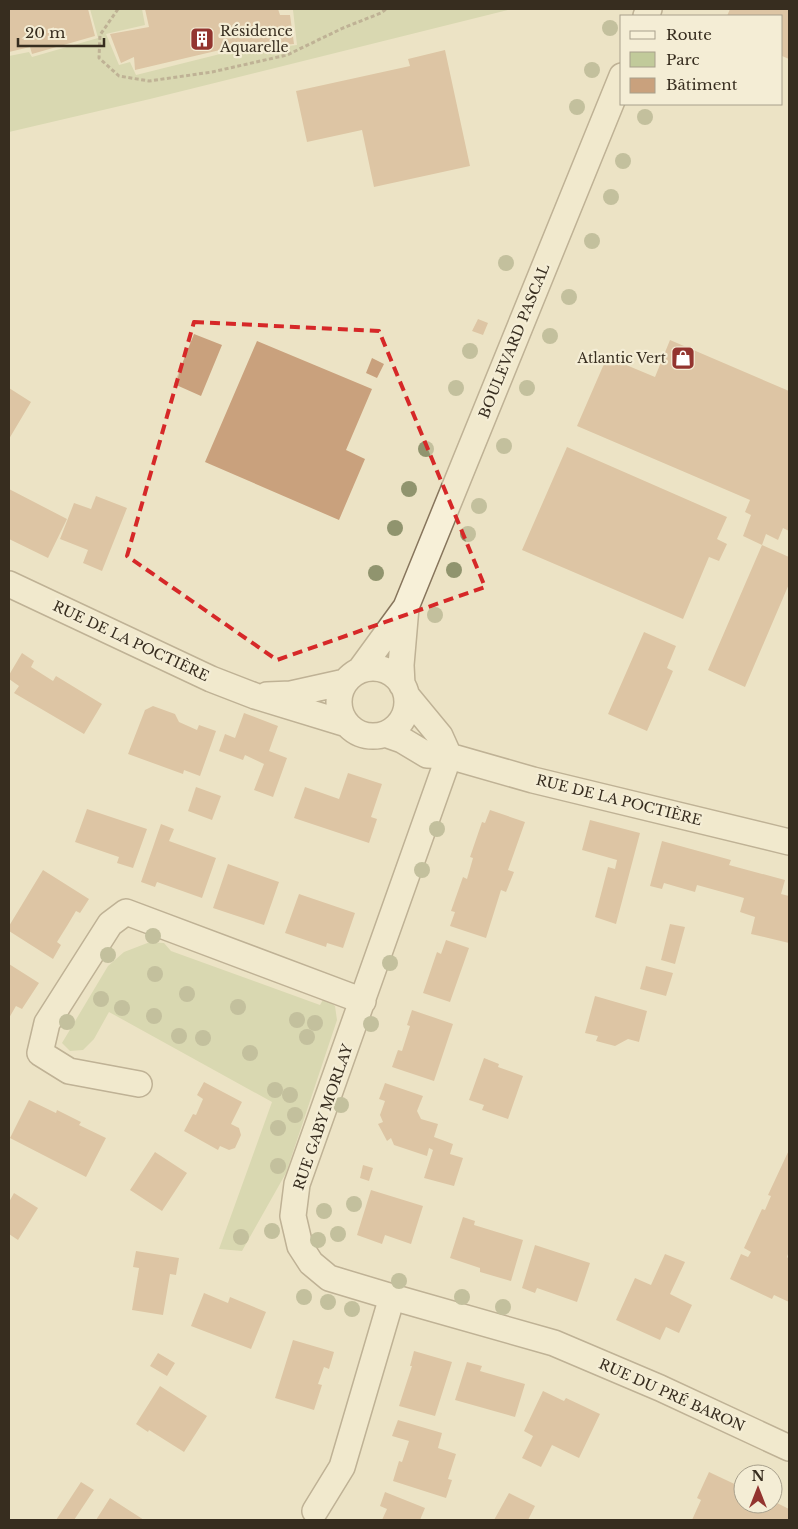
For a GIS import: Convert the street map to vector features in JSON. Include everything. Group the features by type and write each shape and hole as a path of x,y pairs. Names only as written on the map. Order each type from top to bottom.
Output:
{"street":[{"name":"BOULEVARD PASCAL","path":"353,676 406,607 620,81"},
{"name":"RUE DE LA POCTIÈRE","path":"9,584 211,679 254,696 347,724 355,731 364,734 375,736 384,734 402,740 427,755 449,756 533,780 789,842"},
{"name":"BOULEVARD PASCAL","path":"404,690 401,665 406,607"},
{"name":"RUE DE LA POCTIÈRE","path":"254,696 291,694 353,676 370,668 380,668 390,672 440,736 449,756"},
{"path":"347,724 342,717 339,699 353,676"},
{"path":"384,734 400,722 407,705 404,690"},
{"name":"RUE GABY MORLAY","path":"449,756 297,1184 293,1216 300,1246 311,1263 329,1278 554,1343"},
{"path":"139,1084 69,1071 40,1053 47,1023 110,924 126,912 363,1001"},
{"path":"315,1511 342,1467 392,1297"},
{"name":"RUE DU PRÉ BARON","path":"554,1343 660,1388 789,1448"}],"path":[{"path":"118,9 100,35 99,58 118,76 149,81 212,72 287,55 343,28 381,13 386,9"}],"highlighted area":[{"path":"194,322 379,331 485,587 277,660 127,556"}],"green space":[{"path":"90,9 142,9 145,25 106,34 119,65 130,62 136,75 220,54 297,45 293,10 283,9 512,9 9,132 9,56 29,52 32,57 98,38"},
{"path":"150,942 164,943 171,951 320,1005 324,998 335,1006 337,1020 286,1173 242,1251 219,1249 272,1102 109,1012 94,1039 83,1050 70,1051 62,1043 108,966 124,952"}],"building":[{"path":"9,9 88,9 95,36 32,54 30,47 9,52"},
{"name":"Résidence Aquarelle","path":"145,9 278,9 280,15 290,15 294,44 220,50 135,70 134,57 121,63 110,34 149,27"},
{"path":"730,9 789,9 789,59 783,56 783,15 727,15"},
{"path":"445,50 470,166 374,187 362,130 307,142 296,91 410,66 408,59"},
{"path":"478,319 488,323 483,335 472,331"},
{"path":"194,334 222,345 201,396 174,384"},
{"path":"670,340 789,391 789,531 783,528 778,540 766,534 762,545 743,536 751,515 745,512 750,500 577,426 607,357 655,377"},
{"path":"257,341 372,389 346,450 365,459 339,520 205,462"},
{"path":"372,358 384,364 377,378 366,373"},
{"path":"9,388 31,402 9,439"},
{"path":"567,447 727,517 717,539 727,544 719,561 709,557 683,619 522,550"},
{"path":"9,489 67,519 48,558 9,539"},
{"path":"96,496 127,508 102,571 83,563 88,550 60,539 74,503 91,509"},
{"path":"762,545 789,557 789,584 745,687 708,670"},
{"path":"644,632 676,646 667,668 673,671 647,731 608,714"},
{"path":"22,653 34,661 31,667 53,681 56,676 102,704 84,734 14,693 19,686 9,679 9,675"},
{"path":"153,706 175,714 179,722 197,730 199,725 216,731 200,776 184,770 183,774 128,754 145,710"},
{"path":"244,713 278,726 269,751 287,758 273,797 254,790 264,764 245,755 243,760 219,751 225,734 235,738"},
{"path":"348,773 382,784 371,817 377,819 369,843 294,818 305,787 339,799"},
{"path":"196,787 221,796 212,820 188,811"},
{"path":"87,809 147,829 133,868 117,863 119,857 75,842"},
{"path":"490,810 525,822 508,870 514,872 506,892 501,890 486,938 450,926 455,912 451,911 463,877 467,879 473,858 470,857 482,822 485,823"},
{"path":"590,820 640,833 616,924 595,917 608,867 615,869 617,860 582,850"},
{"path":"161,824 174,829 169,841 216,858 202,898 157,882 155,887 141,882"},
{"path":"662,841 731,860 729,865 785,880 781,894 789,896 789,943 751,934 755,917 740,912 744,898 697,885 695,892 664,883 662,889 650,886"},
{"path":"228,864 279,882 264,925 213,908"},
{"path":"43,870 89,899 80,913 76,911 57,942 61,945 53,959 9,931 9,926"},
{"path":"299,894 355,913 343,948 327,943 326,947 285,933"},
{"path":"670,924 685,927 675,964 661,960"},
{"path":"446,940 469,948 450,1002 423,993 437,952 441,954"},
{"path":"9,964 39,983 22,1009 16,1006 9,1018"},
{"path":"646,966 673,973 666,996 640,989"},
{"path":"595,996 647,1011 639,1042 628,1039 615,1046 596,1041 598,1036 585,1033"},
{"path":"412,1010 453,1024 434,1081 392,1067 398,1050 402,1051 410,1026 407,1025"},
{"path":"484,1058 499,1064 498,1067 523,1076 508,1119 482,1110 484,1105 469,1100"},
{"path":"204,1082 242,1102 231,1124 239,1128 241,1135 235,1148 229,1150 220,1146 218,1150 184,1131 193,1114 196,1115 203,1099 197,1095"},
{"path":"385,1083 423,1096 417,1111 421,1119 438,1124 434,1137 453,1144 450,1154 463,1158 454,1186 424,1178 433,1150 429,1148 427,1156 394,1145 391,1138 387,1141 378,1124 383,1122 380,1115 385,1101 379,1099"},
{"path":"29,1100 56,1113 57,1110 81,1122 79,1125 106,1138 86,1177 10,1138"},
{"path":"789,1150 789,1251 787,1257 789,1259 789,1302 774,1295 772,1299 730,1279 741,1254 748,1257 751,1252 744,1248 762,1209 765,1210 771,1196 768,1195"},
{"path":"155,1152 187,1173 162,1211 130,1190"},
{"path":"363,1165 373,1168 369,1181 360,1178"},
{"path":"371,1190 423,1206 411,1244 385,1235 382,1244 357,1235"},
{"path":"14,1193 38,1208 18,1240 9,1234 9,1202"},
{"path":"463,1217 475,1221 474,1225 523,1240 511,1281 480,1272 480,1268 450,1258"},
{"path":"535,1245 590,1263 577,1302 537,1288 535,1293 522,1288"},
{"path":"136,1251 179,1258 176,1275 170,1274 163,1315 132,1310 139,1268 133,1267"},
{"path":"665,1254 685,1262 670,1294 692,1305 679,1333 666,1327 660,1340 616,1320 635,1278 651,1285"},
{"path":"204,1293 228,1303 230,1297 266,1312 251,1349 191,1326"},
{"path":"293,1340 334,1352 329,1369 324,1367 318,1384 322,1385 314,1410 275,1398"},
{"path":"414,1351 452,1362 435,1416 399,1406 412,1366 410,1366"},
{"path":"158,1353 175,1363 167,1376 150,1366"},
{"path":"467,1362 482,1366 480,1371 525,1384 515,1417 455,1400"},
{"path":"160,1386 207,1416 184,1452 136,1424"},
{"path":"543,1391 564,1401 566,1398 600,1414 579,1458 552,1445 541,1467 522,1458 533,1436 524,1431"},
{"path":"398,1420 442,1433 438,1448 456,1454 448,1479 452,1480 446,1498 393,1481 399,1461 402,1462 409,1441 392,1436"},
{"path":"709,1472 733,1483 733,1514 783,1514 783,1506 789,1509 789,1520 692,1520 701,1500 697,1498"},
{"path":"81,1482 94,1490 74,1520 56,1520"},
{"path":"385,1492 425,1508 420,1520 382,1520 387,1509 380,1506"},
{"path":"509,1493 535,1506 528,1520 494,1520"},
{"path":"110,1498 144,1520 96,1520"}],"place":[{"name":"Résidence Aquarelle","path":"202,39"},
{"name":"Atlantic Vert","path":"683,358"}]}
